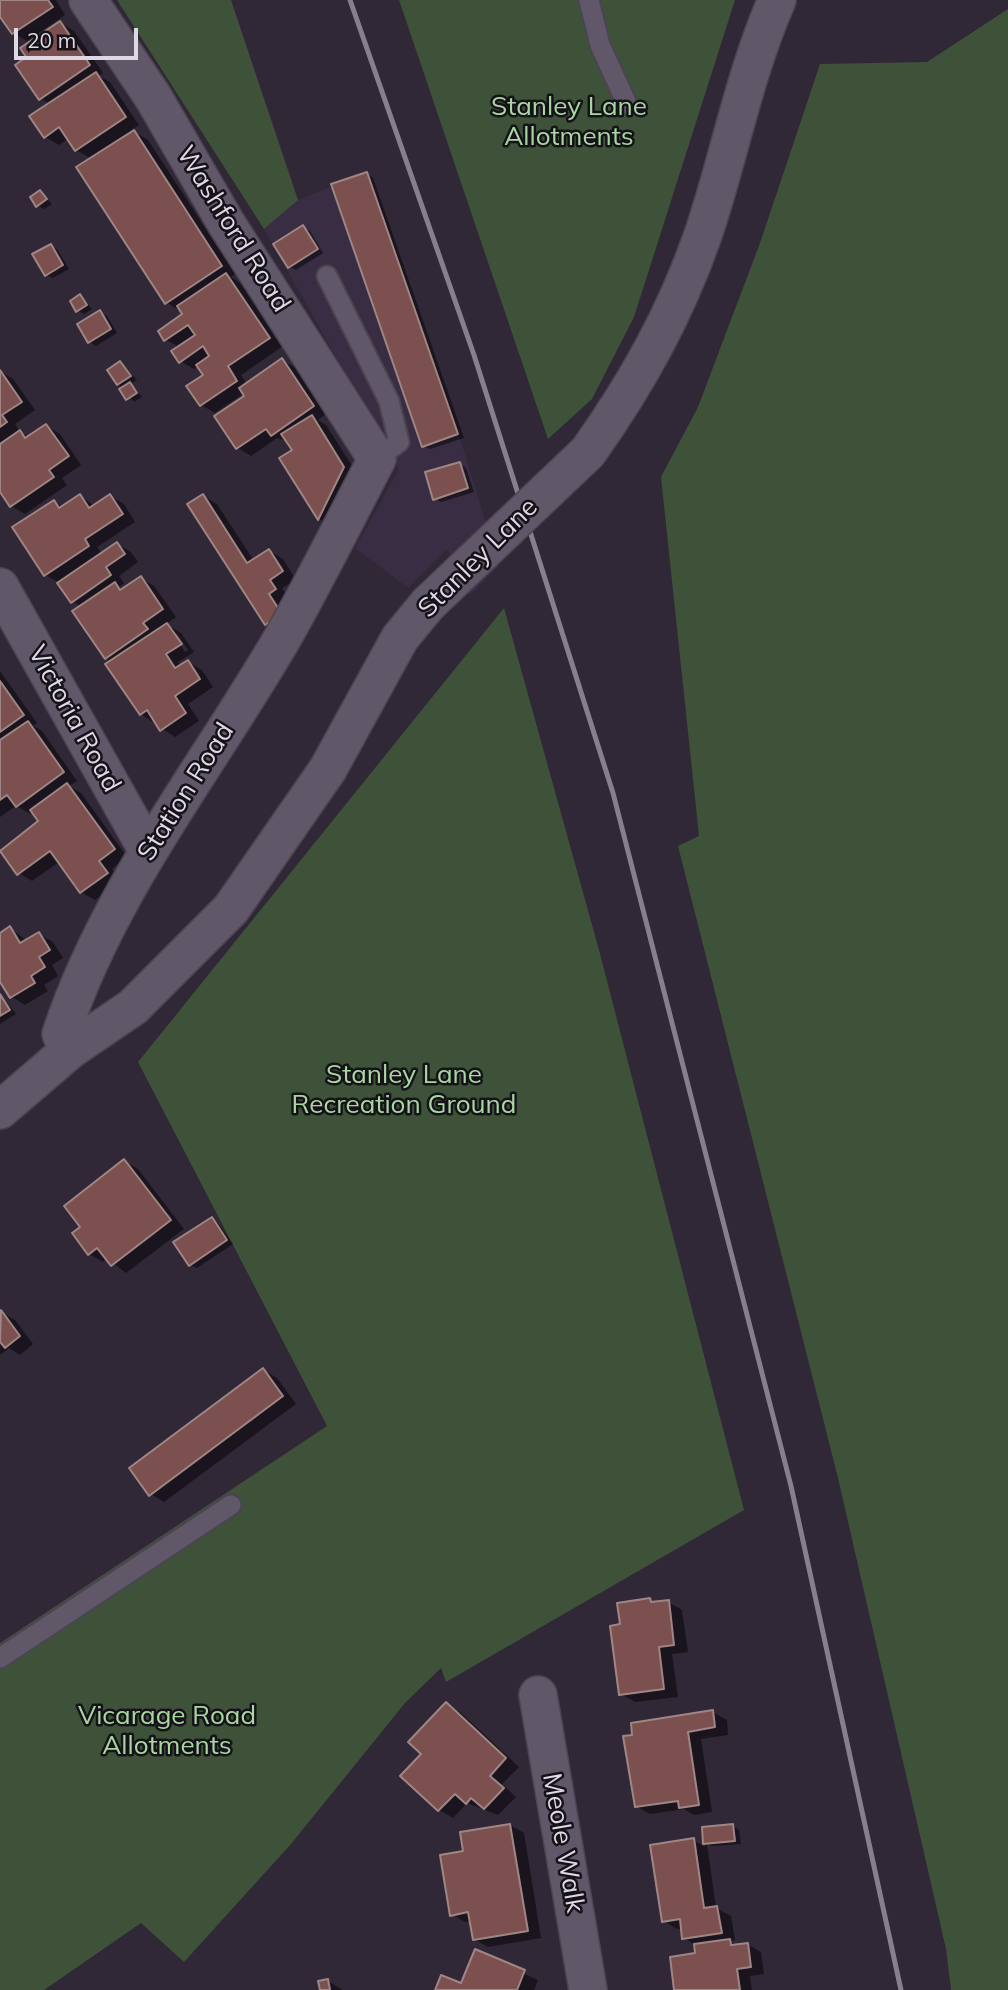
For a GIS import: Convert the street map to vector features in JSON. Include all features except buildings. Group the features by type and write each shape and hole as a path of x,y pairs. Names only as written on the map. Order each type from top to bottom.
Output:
{"street":[{"name":"Washford Road","path":"88,0 153,97 226,223 377,458"},
{"name":"Stanley Lane","path":"71,1051 134,1007 231,909 328,769 400,638 428,604 588,452 631,392 676,306 703,235 777,0"},
{"name":"Station Road","path":"71,1051 61,1034 78,981 148,851 283,637 377,458"},
{"name":"Victoria Road","path":"0,587 148,851"},
{"path":"0,1110 71,1051"},
{"name":"Meole Walk","path":"538,1695 587,1990"}],"lane":[{"path":"589,0 600,44 627,103"},
{"path":"327,276 389,401 399,442 377,458"},
{"path":"0,1658 231,1505"}],"shaded area":[{"path":"367,172 462,444 499,566 470,595 447,549 408,588 355,548 399,469 264,229 298,200"}],"green space":[{"path":"117,0 231,0 298,200 264,229"},
{"name":"Stanley Lane Allotments","path":"399,0 735,0 634,317 592,399 548,439"},
{"path":"1008,9 1008,1990 951,1990 946,1949 838,1478 678,846 699,836 661,477 698,407 760,243 820,64 927,62"},
{"name":"Stanley Lane Recreation Ground","path":"504,608 599,950 744,1510 446,1682 441,1668 405,1703 291,1844 184,1962 141,1923 44,1990 0,1990 0,1643 327,1426 138,1062"}],"railway":[{"path":"350,0 474,355 613,793 791,1486 901,1990"}],"park label":[{"name":"Vicarage Road Allotments","path":"167,1731"}]}
